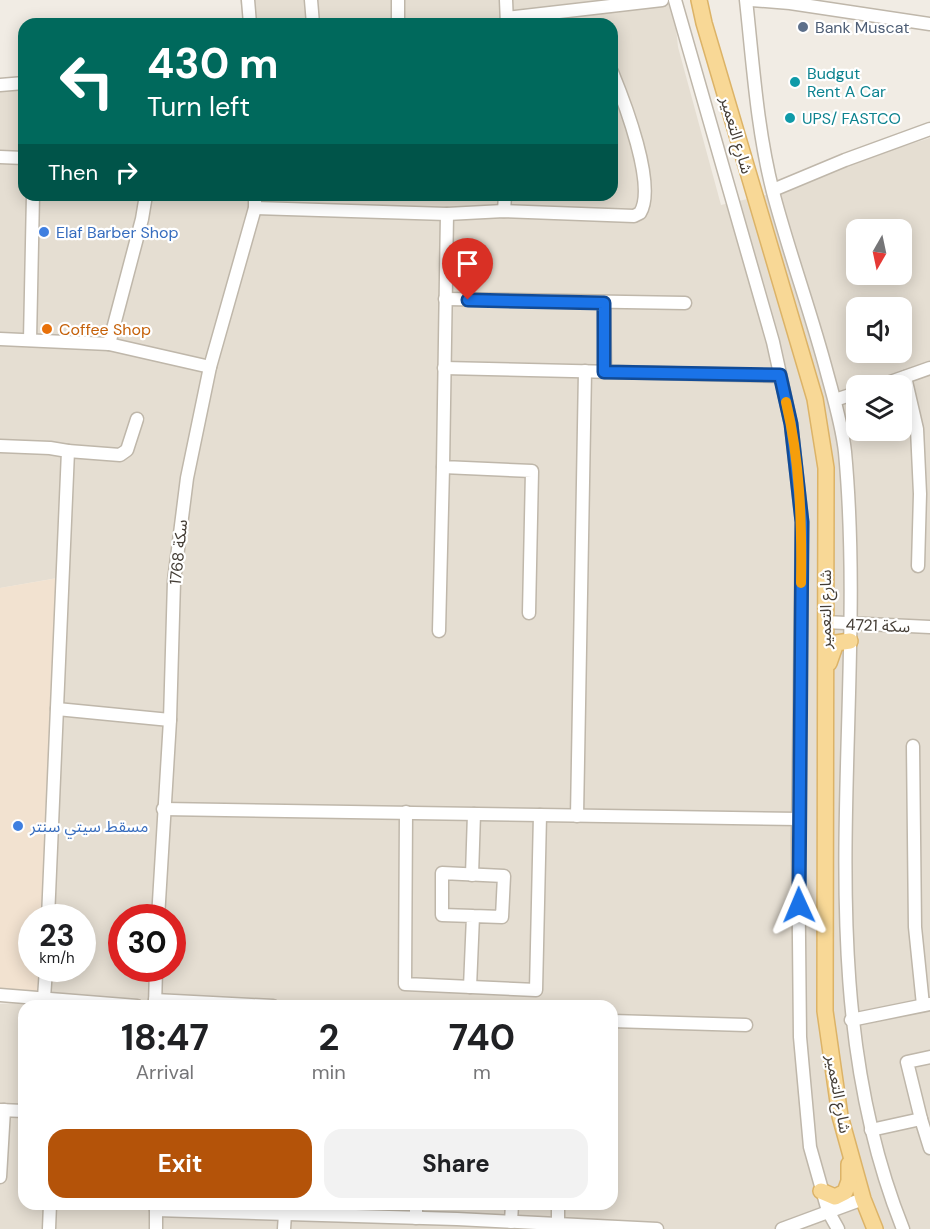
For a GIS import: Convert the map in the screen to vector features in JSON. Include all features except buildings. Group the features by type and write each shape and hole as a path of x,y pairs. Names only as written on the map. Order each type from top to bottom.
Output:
{"main road":[{"name":"شارع التعمير","path":"699,0 815,399 826,468 825,1011 840,1116 863,1199 875,1229"},
{"path":"825,671 836,643 850,641"},
{"path":"821,1191 835,1197 845,1192 849,1181 849,1149"}],"street":[{"path":"248,0 250,18"},
{"path":"311,0 313,18"},
{"path":"398,0 398,18"},
{"path":"506,0 507,18"},
{"path":"529,18 662,0"},
{"path":"675,0 773,342 791,424 802,522 798,819 800,1037 810,1148 821,1191 838,1229"},
{"path":"903,1229 886,1188 871,1130 858,1069 851,1020 844,846 850,641 850,519 844,451 835,400 773,190 755,82 748,0 790,3 930,24"},
{"path":"0,86 18,83"},
{"path":"255,208 447,214 504,211 634,216 640,213 646,197 640,159 618,86"},
{"path":"773,190 845,160 930,129"},
{"path":"0,157 18,158"},
{"path":"30,340 33,201"},
{"path":"109,344 145,201"},
{"name":"سكة 1768","path":"159,904 170,720 174,581 187,478 210,367 255,208 255,201"},
{"path":"504,211 505,201"},
{"path":"439,631 447,214"},
{"path":"445,299 685,303"},
{"path":"604,303 604,372"},
{"path":"0,339 109,344 210,367"},
{"path":"444,368 780,375"},
{"path":"911,375 930,368"},
{"path":"577,816 585,371"},
{"path":"835,400 846,396"},
{"path":"912,407 917,429 920,494 918,566"},
{"path":"0,446 120,455 127,450 137,419"},
{"path":"49,904 68,451"},
{"path":"443,467 532,471 529,613"},
{"name":"سكة 4721","path":"825,622 930,627"},
{"path":"57,710 170,720"},
{"path":"851,1020 927,1004 915,927 913,746"},
{"path":"163,809 798,819"},
{"path":"406,813 405,984 536,990 540,815"},
{"path":"472,874 474,814"},
{"path":"442,873 504,876 502,917 473,916 442,915 442,873"},
{"path":"470,987 473,916"},
{"path":"45,998 46,982"},
{"path":"155,1000 156,982"},
{"path":"0,995 68,1000"},
{"path":"618,1021 746,1025"},
{"path":"930,1057 907,1062 930,1148"},
{"path":"0,1177 2,1110 18,1111"},
{"path":"871,1130 921,1119"},
{"path":"782,1229 863,1199"},
{"path":"49,1229 50,1210"},
{"path":"156,1210 156,1229"},
{"path":"266,1210 285,1214 410,1213 456,1224 507,1221 657,1229"},
{"path":"504,1210 507,1221"},
{"path":"507,1221 510,1210"},
{"path":"558,1210 558,1224"},
{"path":"346,1229 355,1212"},
{"path":"284,1229 285,1214"}],"shaded area":[{"path":"240,0 673,0 678,47 721,205 791,189 882,153 930,138 930,1229 0,1229 0,1004 18,1003 18,1210 618,1210 618,1000 50,1000 51,982 96,982 96,904 55,904 69,576 0,588 0,79 18,77 18,201 618,201 618,18 243,18"},
{"path":"64,577 49,904 18,904 18,982 45,982 44,998 0,995 0,588"}],"slow traffic":[{"path":"786,402 797,468 802,522 801,583"}],"place":[{"name":"Bank Muscat","path":"803,27"},
{"name":"Budgut Rent A Car","path":"795,82"},
{"name":"UPS/ FASTCO","path":"790,118"},
{"name":"Elaf Barber Shop","path":"44,232"},
{"name":"Coffee Shop","path":"47,329"},
{"name":"مسقط سيتي سنتر","path":"18,826"}],"route":[{"path":"468,300 604,303 604,372 780,375 791,424 802,522 799,905"}]}
